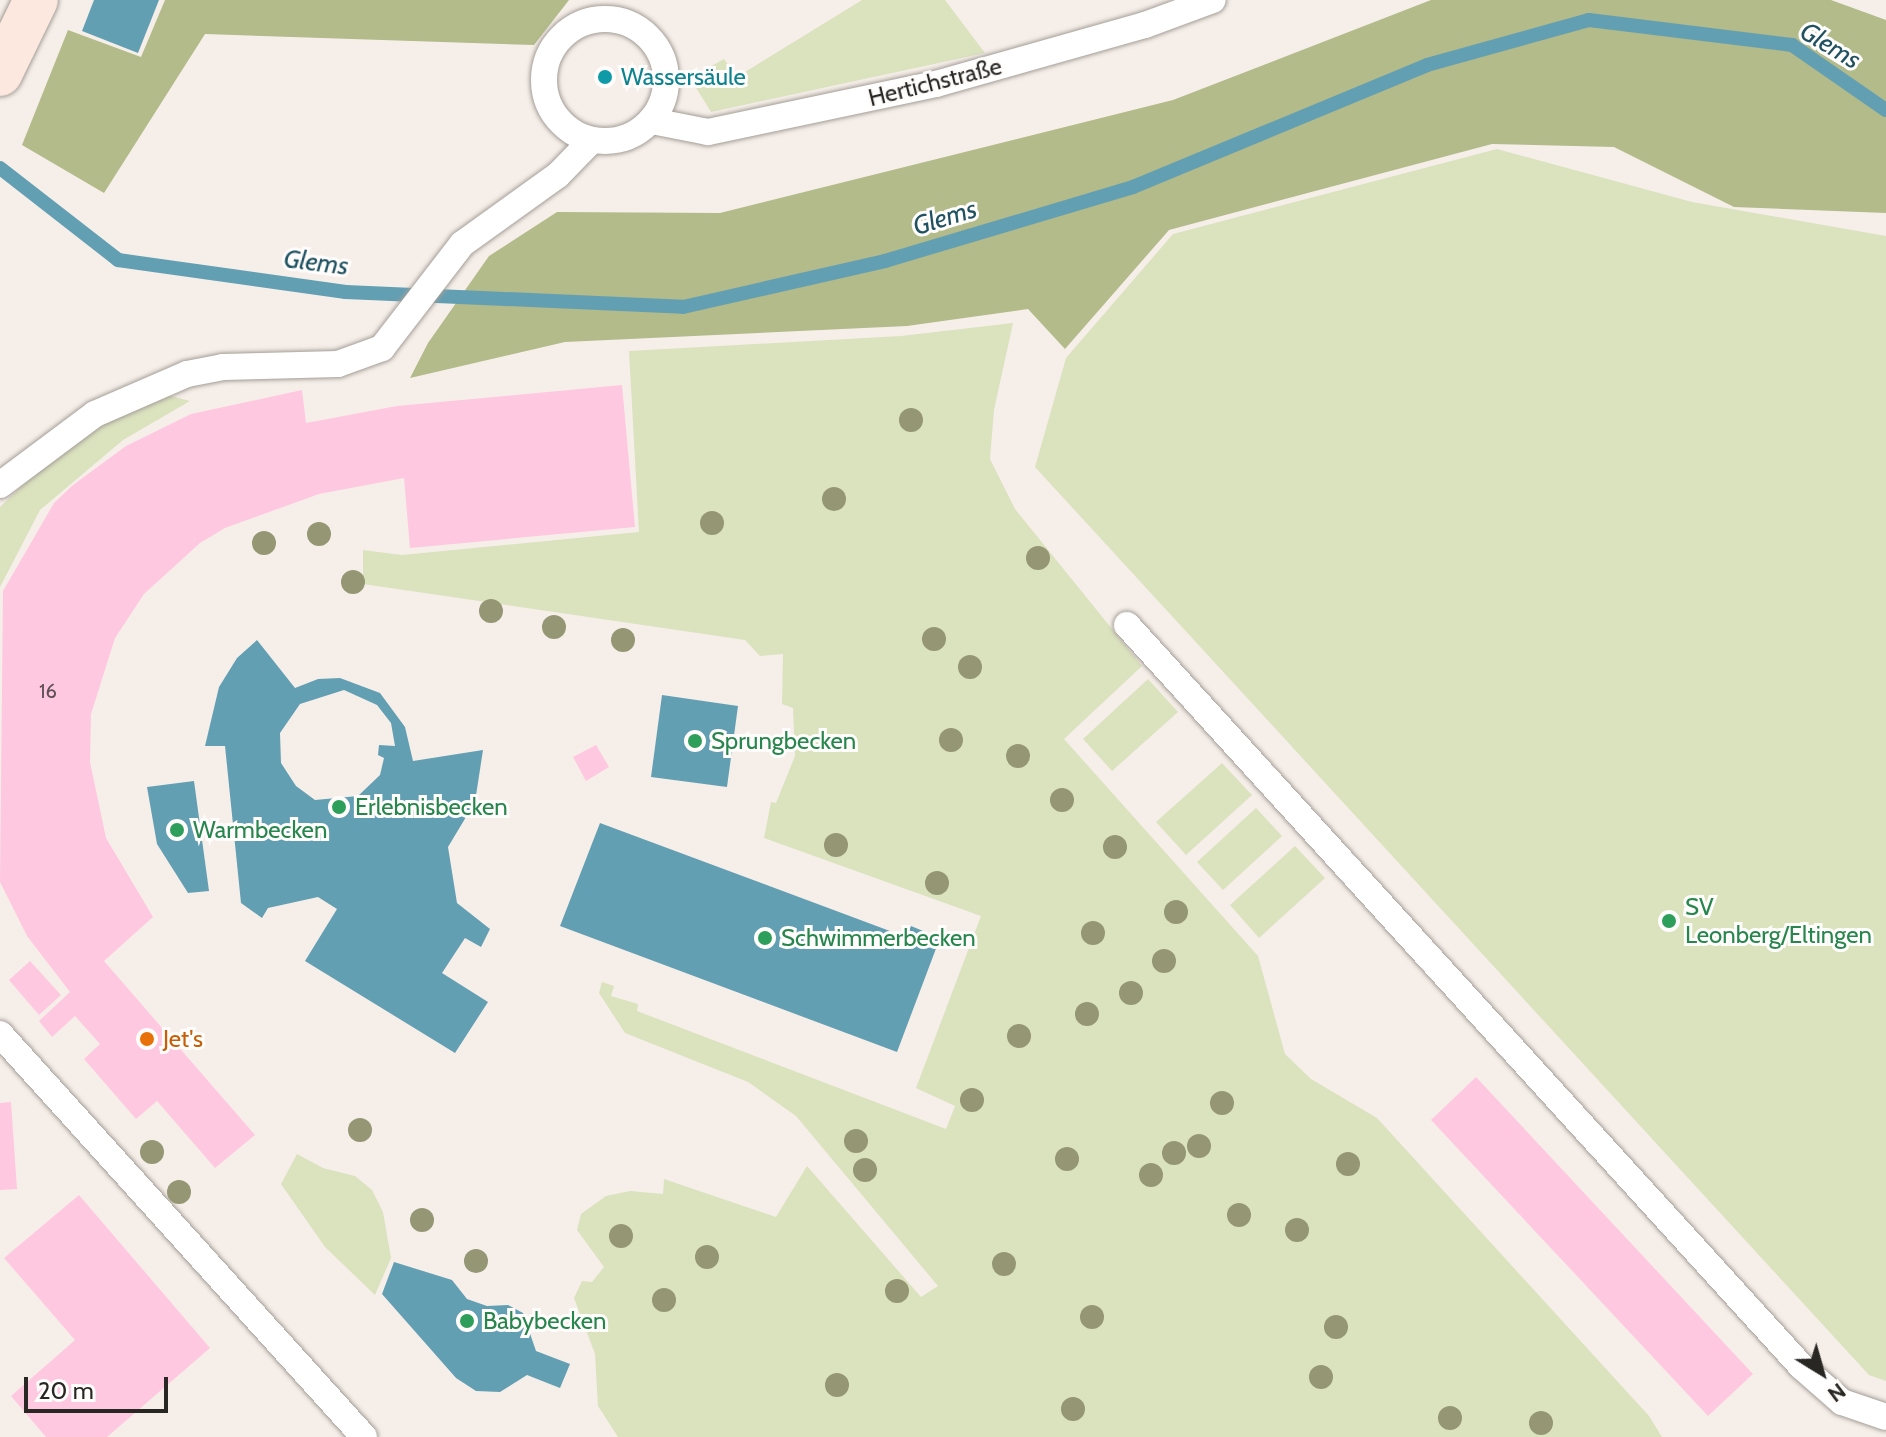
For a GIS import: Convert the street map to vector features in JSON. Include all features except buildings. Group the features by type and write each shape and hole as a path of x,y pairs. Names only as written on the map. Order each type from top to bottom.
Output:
{"main road":[{"path":"0,74 36,0"}],"lane":[{"name":"Hertichstraße","path":"652,121 708,132 936,84 1145,25 1213,0"},
{"path":"596,19 638,28 664,60 667,82 652,121 627,138 592,140 556,118 543,78 559,39 596,19"},
{"path":"0,485 95,414 187,374 223,367 338,364 382,348 462,244 558,175 592,140"},
{"path":"1127,625 1802,1367 1842,1402 1886,1417"},
{"path":"0,1034 364,1437"}],"green space":[{"path":"165,0 569,0 534,45 205,34 104,193 22,145 68,30 141,57"},
{"path":"862,0 945,0 985,53 711,112 690,78 724,59 737,77"},
{"path":"1431,0 1831,0 1886,20 1886,213 1734,207 1614,147 1492,144 1169,230 1065,349 1028,309 907,326 565,342 410,378 428,343 489,256 557,212 720,213 1173,100"},
{"name":"SV Leonberg/Eltingen","path":"1497,149 1692,202 1886,236 1886,1381 1869,1375 1035,467 1066,358 1173,234"},
{"path":"1013,323 994,410 990,459 1015,509 1142,666 1064,739 1258,956 1285,1054 1311,1079 1377,1118 1649,1416 1662,1437 618,1437 598,1406 595,1354 574,1298 582,1281 592,1282 604,1267 577,1230 581,1214 606,1196 630,1191 663,1194 664,1179 776,1217 807,1166 921,1297 938,1286 796,1116 748,1082 625,1033 599,993 602,982 614,986 611,996 638,1004 637,1011 946,1129 955,1106 916,1088 981,916 764,838 771,802 776,803 795,756 793,708 782,704 783,654 760,656 745,640 363,584 363,550 402,555 639,532 629,351 901,336"},
{"path":"171,396 190,401 123,440 40,510 0,587 0,507 45,464 100,426 154,398"},
{"path":"1148,679 1178,712 1112,771 1083,739"},
{"path":"1222,763 1252,795 1186,855 1156,822"},
{"path":"1256,808 1282,836 1223,890 1197,862"},
{"path":"1295,846 1325,878 1259,938 1230,905"},
{"path":"297,1154 323,1168 355,1176 372,1190 383,1212 391,1258 375,1295 325,1247 281,1184"}],"water":[{"path":"94,0 159,0 138,53 82,31"},
{"name":"Erlebnisbecken","path":"257,640 295,688 318,679 340,678 380,693 405,727 413,761 483,750 475,802 448,847 457,903 490,929 481,947 465,938 442,973 488,1002 455,1053 305,961 337,909 318,897 268,908 262,918 241,903 225,746 205,746 219,687 237,658","holes":["344,690 377,705 391,723 395,746 379,745 378,755 384,758 380,775 358,796 315,800 296,786 281,763 280,733 300,704"]},
{"name":"Sprungbecken","path":"662,695 738,706 727,787 651,777"},
{"name":"Warmbecken","path":"194,781 209,891 188,893 157,844 147,787"},
{"name":"Schwimmerbecken","path":"600,823 906,937 911,926 940,938 897,1052 560,926"},
{"name":"Babybecken","path":"394,1262 452,1280 467,1299 487,1306 508,1305 523,1313 536,1351 570,1364 560,1388 527,1375 500,1392 476,1391 456,1378 382,1294"}],"waterway":[{"name":"Glems","path":"0,168 118,260 346,292 683,307 885,261 1133,187 1427,65 1589,20 1792,45 1886,110"}],"place":[{"name":"Wassersäule","path":"605,77"},
{"name":"Sprungbecken","path":"695,741"},
{"name":"Erlebnisbecken","path":"339,807"},
{"name":"Warmbecken","path":"177,830"},
{"name":"SV Leonberg/Eltingen","path":"1669,921"},
{"name":"Schwimmerbecken","path":"765,938"},
{"name":"Jet's","path":"147,1039"},
{"name":"Babybecken","path":"467,1321"}]}
